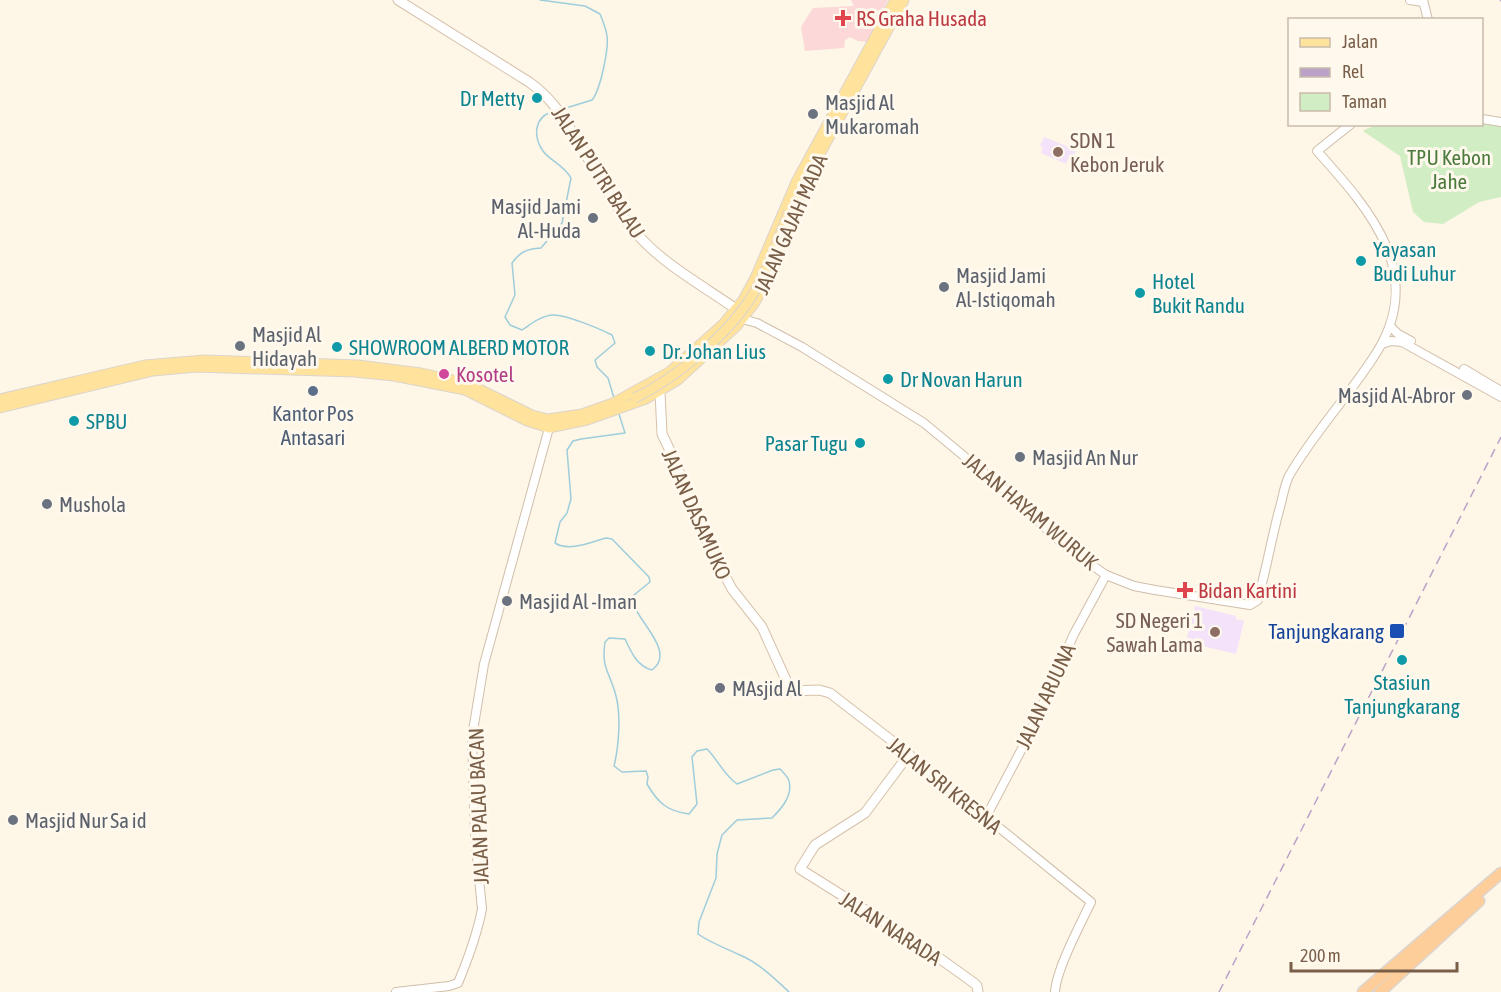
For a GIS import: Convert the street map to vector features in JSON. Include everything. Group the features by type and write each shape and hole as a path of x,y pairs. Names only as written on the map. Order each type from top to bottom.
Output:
{"highway":[{"path":"1363,992 1501,873"},
{"path":"1380,992 1501,881"}],"main road":[{"name":"JALAN PUTRI BALAU","path":"398,0 529,82 553,102 608,193 639,237 662,258 736,309"},
{"name":"JALAN GAJAH MADA","path":"624,402 662,377 705,340 723,324 747,293 895,0"},
{"name":"JALAN GAJAH MADA","path":"624,402 660,392 678,380 742,320 756,301 766,284 795,197 903,0"},
{"path":"0,408 169,368 232,368 354,372 394,376 465,390 523,420 549,428 586,420 655,388 673,376 738,316 761,280 795,197"},
{"path":"755,278 757,286 762,287 766,284"},
{"path":"747,293 752,290 756,291 756,301"},
{"path":"705,340 705,349 714,348"},
{"path":"695,348 704,349 703,358"},
{"path":"0,399 145,365 205,360 364,365 421,373 467,383 527,413 548,420 582,414 624,402"},
{"name":"JALAN DASAMUKO","path":"660,392 660,425 697,518 716,561 732,589 762,627 790,691"},
{"name":"JALAN SRI KRESNA","path":"790,691 819,690 830,693 909,754"},
{"name":"JALAN NARADA","path":"909,754 865,813 815,845 800,869 921,945 974,983 978,992"}],"street":[{"path":"1410,0 1423,1 1427,18"},
{"path":"1483,119 1501,122"},
{"name":"JALAN HAYAM WURUK","path":"742,320 758,323 802,347 924,423 1000,486 1065,546 1106,575 1155,590 1245,606 1254,603 1259,595 1289,478 1382,344 1390,326 1396,296 1395,273 1388,250 1369,213 1317,151 1350,126"},
{"path":"756,301 753,314 758,323"},
{"path":"1390,326 1403,337 1501,391"},
{"path":"1382,344 1391,341 1402,342 1501,397"},
{"name":"JALAN PALAU BACAN","path":"396,992 458,983 480,921 482,909 475,836 472,737 484,664 549,428"},
{"name":"JALAN ARJUNA","path":"986,817 1027,739 1074,634 1106,575"},
{"name":"JALAN SRI KRESNA","path":"909,754 1091,902 1064,962 1055,992"}],"shaded area":[{"name":"RS Graha Husada","path":"851,0 888,0 867,42 850,37 845,40 844,48 805,51 801,27 813,8 854,6"},
{"name":"SDN 1 Kebon Jeruk","path":"1044,137 1076,150 1073,158 1069,157 1066,164 1041,153 1043,147 1040,146"},
{"name":"SD Negeri 1 Sawah Lama","path":"1195,606 1236,616 1236,619 1244,621 1236,654 1186,642"}],"green space":[{"name":"TPU Kebon Jahe","path":"1483,122 1501,125 1501,197 1479,202 1443,224 1424,222 1413,212 1400,156 1363,131 1372,127 1483,126"}],"waterway":[{"path":"540,0 585,6 600,14 607,33 605,60 595,95 592,100 563,109"},
{"path":"552,112 542,118 537,134 543,151 571,178 562,223 541,248 524,252 512,263 515,295 505,317 510,325 522,330 544,317 558,315 612,335 615,343 595,360 597,367 608,378 614,398"},
{"path":"619,414 625,433 573,441 567,450 571,499 567,513 560,522 555,543 567,547 606,538 612,539 649,577 650,582 634,595 634,603 658,646 660,655 658,663 652,670 642,665 632,653 625,639 609,638 605,642 605,665 616,696 619,721 614,766 622,772 646,771 647,784 659,801 675,811 689,814 697,804 692,757 697,751 707,749 737,784 773,770 780,769 787,776 790,787 788,797 772,818 737,820 722,835 717,854 716,878 699,922 698,934 754,962 789,992"}],"railway":[{"path":"1219,992 1501,437"}],"place":[{"name":"RS Graha Husada","path":"843,18"},
{"name":"Dr Metty","path":"537,98"},
{"name":"Masjid Al Mukaromah","path":"813,114"},
{"name":"SDN 1 Kebon Jeruk","path":"1058,152"},
{"name":"Masjid Jami Al-Huda","path":"593,218"},
{"name":"Yayasan Budi Luhur","path":"1361,261"},
{"name":"Masjid Jami Al-Istiqomah","path":"944,287"},
{"name":"Hotel Bukit Randu","path":"1140,293"},
{"name":"Masjid Al Hidayah","path":"240,346"},
{"name":"SHOWROOM ALBERD MOTOR","path":"337,347"},
{"name":"Dr. Johan Lius","path":"650,351"},
{"name":"Kosotel","path":"444,374"},
{"name":"Dr Novan Harun","path":"888,379"},
{"name":"Kantor Pos Antasari","path":"313,391"},
{"name":"Masjid Al-Abror","path":"1467,395"},
{"name":"SPBU","path":"74,421"},
{"name":"Pasar Tugu","path":"860,443"},
{"name":"Masjid An Nur","path":"1020,457"},
{"name":"Mushola","path":"47,504"},
{"name":"Bidan Kartini","path":"1185,590"},
{"name":"Masjid Al -Iman","path":"507,601"},
{"name":"Tanjungkarang","path":"1397,631"},
{"name":"SD Negeri 1 Sawah Lama","path":"1215,632"},
{"name":"Stasiun Tanjungkarang","path":"1402,660"},
{"name":"MAsjid Al","path":"720,688"},
{"name":"Masjid Nur Sa id","path":"13,820"}]}
